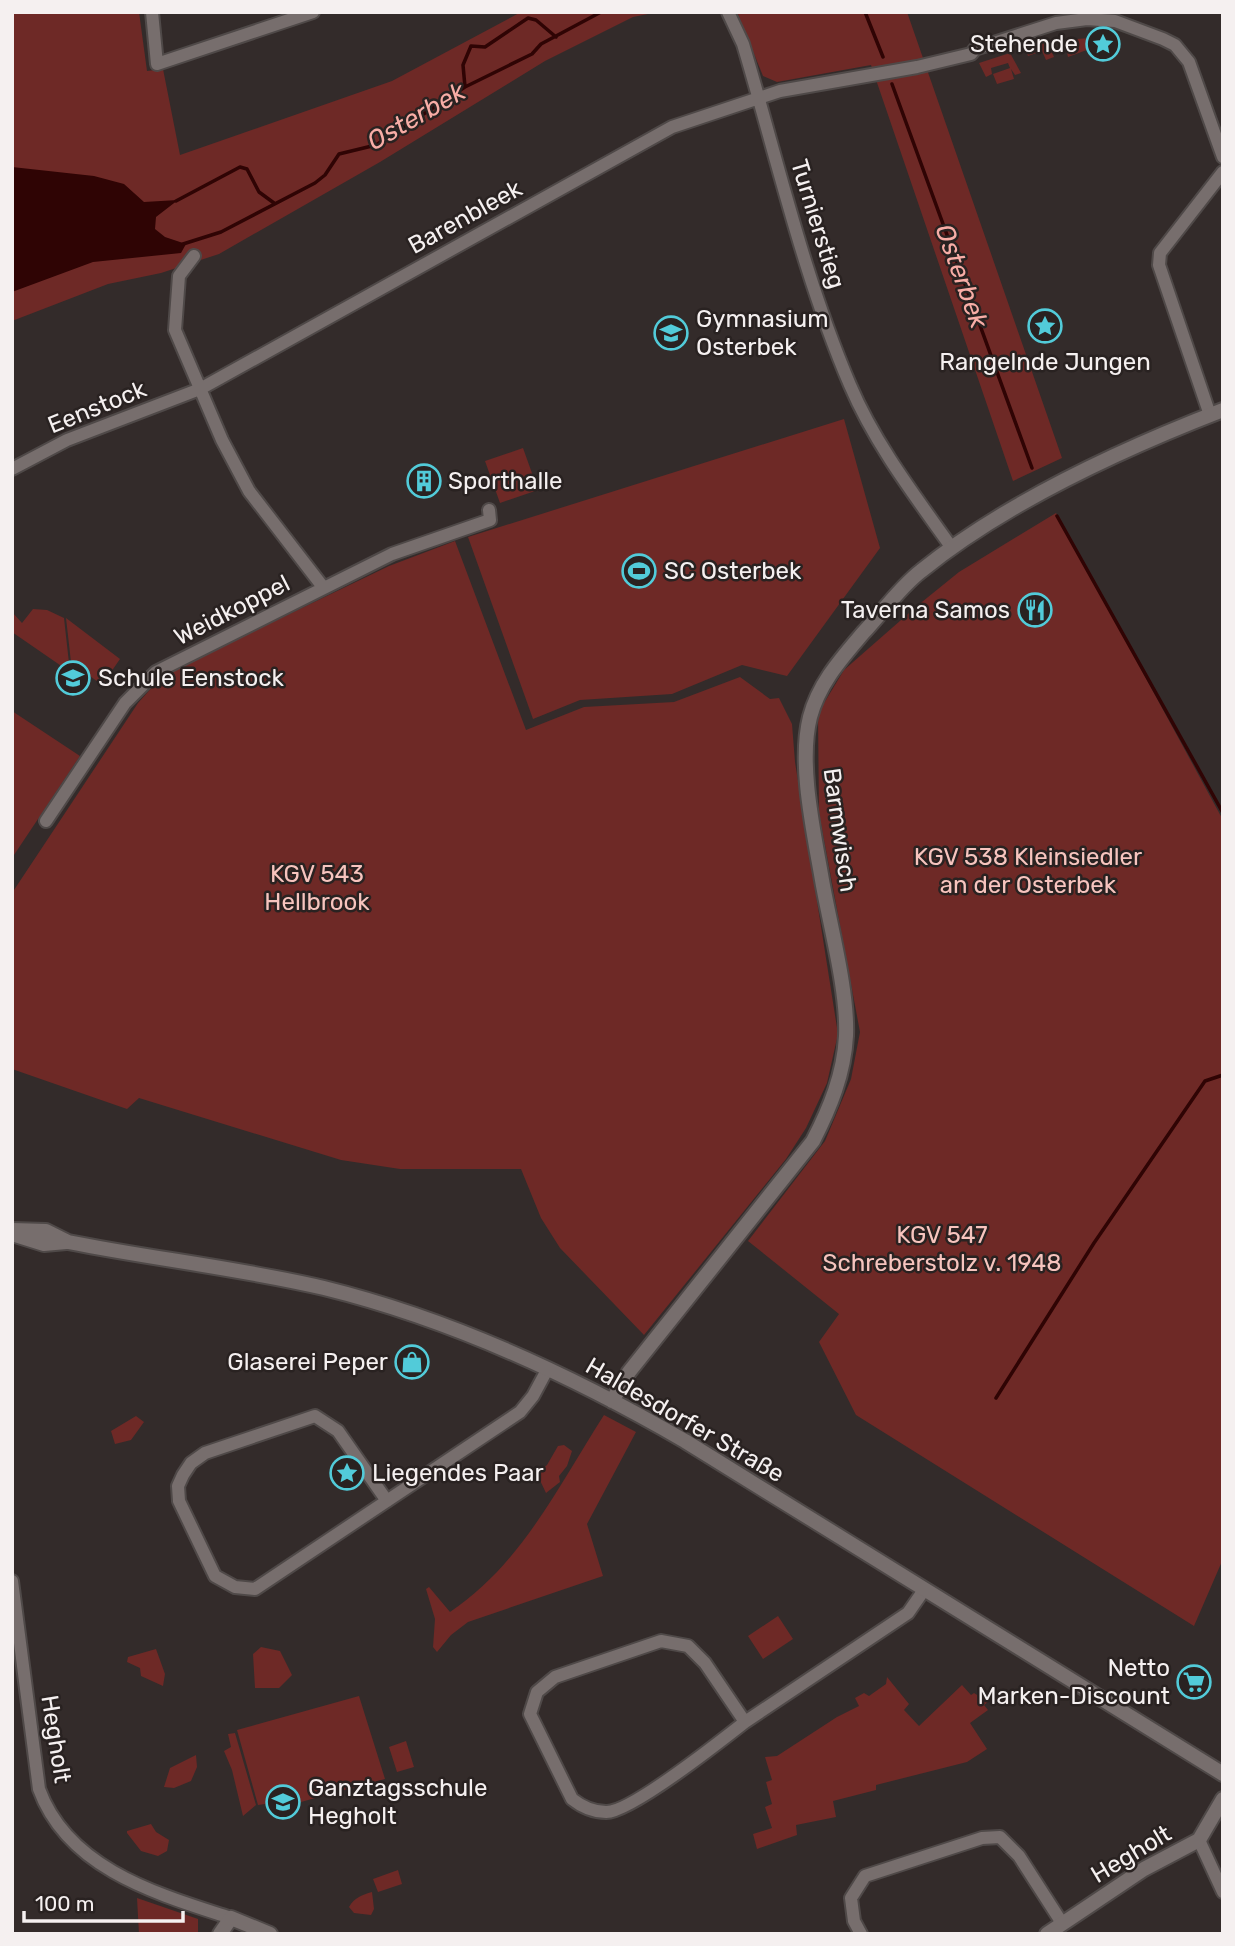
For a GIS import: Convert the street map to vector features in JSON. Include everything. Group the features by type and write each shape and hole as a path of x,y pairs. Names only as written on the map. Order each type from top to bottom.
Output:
{"street":[{"path":"152,12 158,64 313,12"},
{"name":"Turnierstieg","path":"728,12 743,44 804,260 850,387 889,458 952,548"},
{"name":"Barenbleek","path":"200,389 672,127 759,97 958,57 1056,23 1114,17 1174,46 1189,62 1223,157"},
{"path":"1217,412 1160,265 1160,253 1223,172"},
{"path":"194,256 179,276 175,330 249,491 323,587"},
{"name":"Eenstock","path":"12,470 67,440 200,389"},
{"name":"Barmwisch","path":"612,1401 629,1372 813,1142 830,1108 841,1070 847,1023 813,827 807,755 810,720 817,696 832,669 918,573 952,548 1098,465 1143,442 1217,412"},
{"name":"Weidkoppel","path":"46,821 125,703 156,672 392,554 490,520 489,510"},
{"name":"Haldesdorfer Straße","path":"12,1232 44,1244 68,1242 241,1270 361,1298 445,1326 547,1370 612,1401 685,1441 1223,1774"},
{"path":"387,1502 338,1431 315,1416 205,1453 191,1463 178,1491 179,1501 212,1570 229,1585 246,1589 267,1584 520,1412 533,1396 547,1370"},
{"name":"Hegholt","path":"12,1581 39,1789 49,1815 73,1843 130,1882 270,1934"},
{"path":"745,1722 705,1664 688,1646 661,1641 555,1677 537,1692 530,1714 572,1799 583,1808 608,1813 636,1800 745,1722 908,1613 924,1590"},
{"name":"Hegholt","path":"1047,1934 1144,1869 1199,1840 1223,1799"},
{"path":"861,1934 854,1921 851,1898 865,1876 982,1838 1000,1837 1019,1856 1062,1923"},
{"path":"1199,1840 1223,1892"},
{"path":"220,1934 230,1919"}],"green space":[{"path":"12,12 139,12 147,71 163,69 180,155 392,81 521,12 658,12 633,17 545,61 380,162 219,254 161,273 108,284 12,321"},
{"path":"737,12 907,12 1062,458 1013,481 871,65 777,82 763,76"},
{"path":"1090,38 1092,48 1068,57 1064,40"},
{"path":"1047,41 1054,57 1046,60 1042,51 1028,56 1025,48"},
{"path":"1010,53 1021,73 1015,75 1011,69 1014,79 997,84 993,74 1010,68 1008,63 991,68 992,74 986,77 979,63"},
{"path":"844,419 880,548 787,676 742,665 672,694 580,700 533,719 468,537"},
{"path":"523,448 538,490 500,503 485,461"},
{"name":"KGV 538 Kleinsiedler an der Osterbek","path":"1056,513 1223,820 1223,1559 1194,1626 856,1415 819,1342 839,1314 748,1241 825,1141 851,1079 860,1032 819,813 818,713 844,670 917,606 959,572"},
{"name":"KGV 543 Hellbrook","path":"455,541 526,730 584,707 674,702 740,677 770,699 779,698 792,724 795,762 838,1034 827,1083 806,1128 786,1159 644,1335 560,1248 541,1218 521,1169 400,1169 341,1160 139,1098 127,1109 12,1069 12,893 138,703 163,675 389,566"},
{"path":"33,609 47,610 64,618 70,672 12,632 12,612 22,623"},
{"path":"66,618 120,659 102,685 71,662"},
{"path":"12,711 80,756 12,858"},
{"path":"604,1415 636,1432 587,1524 603,1576 468,1622 451,1635 437,1652 433,1647 435,1619 426,1589 429,1587 450,1612 498,1571 537,1522"},
{"path":"136,1416 144,1422 131,1440 115,1444 111,1431"},
{"path":"564,1445 572,1451 567,1466 559,1476 560,1482 546,1493 537,1474 547,1465 558,1446"},
{"path":"778,1616 793,1639 763,1659 748,1636"},
{"path":"261,1647 280,1651 292,1675 279,1688 255,1688 253,1654"},
{"path":"156,1649 165,1674 163,1686 141,1676 140,1668 127,1662 128,1657"},
{"path":"887,1677 909,1704 904,1710 919,1726 962,1685 971,1695 974,1693 988,1702 984,1705 988,1710 970,1723 987,1749 967,1762 876,1785 876,1790 833,1801 836,1817 796,1825 797,1835 757,1849 753,1834 772,1828 765,1807 772,1804 766,1782 772,1780 765,1757 777,1756 859,1706 855,1698 864,1693 869,1696 886,1684"},
{"path":"359,1696 385,1779 268,1811 265,1804 258,1805 237,1730"},
{"path":"235,1733 256,1805 243,1816 232,1770 224,1751 231,1747 228,1734"},
{"path":"406,1741 414,1767 397,1772 389,1747"},
{"path":"196,1755 197,1767 191,1781 174,1788 164,1787 170,1768"},
{"path":"151,1824 156,1832 169,1840 167,1851 158,1856 141,1851 127,1833"},
{"path":"398,1870 402,1884 378,1892 373,1879"},
{"path":"372,1892 374,1909 371,1915 354,1913 349,1907 351,1904 359,1897"},
{"path":"137,1898 198,1919 198,1934 139,1934"}],"shaded area":[{"path":"12,167 94,176 124,184 144,202 178,200 156,217 155,229 165,237 186,244 181,253 93,262 12,292"}],"waterway":[{"name":"Osterbek","path":"183,244 221,232 315,183 325,175 339,154 376,145 465,87 532,54 541,44 601,12"},
{"name":"Osterbek","path":"865,12 883,57"},
{"path":"465,87 463,65 471,46 485,47 528,18 536,20 556,37"},
{"name":"Osterbek","path":"892,84 1032,468"},
{"name":"Osterbek","path":"176,201 240,167 247,169 259,192 274,203"},
{"name":"Osterbek","path":"1057,516 1223,813"},
{"path":"996,1398 1094,1243 1205,1081 1223,1075"}],"place":[{"name":"Stehende","path":"1103,44"},
{"name":"Rangelnde Jungen","path":"1045,326"},
{"name":"Gymnasium Osterbek","path":"671,333"},
{"name":"Sporthalle","path":"424,481"},
{"name":"SC Osterbek","path":"639,571"},
{"name":"Taverna Samos","path":"1035,610"},
{"name":"Schule Eenstock","path":"73,678"},
{"name":"Glaserei Peper","path":"412,1362"},
{"name":"Liegendes Paar","path":"347,1473"},
{"name":"Netto Marken-Discount","path":"1194,1682"},
{"name":"Ganztagsschule Hegholt","path":"283,1802"}],"park label":[{"name":"KGV 547 Schreberstolz v. 1948","path":"942,1249"}]}
